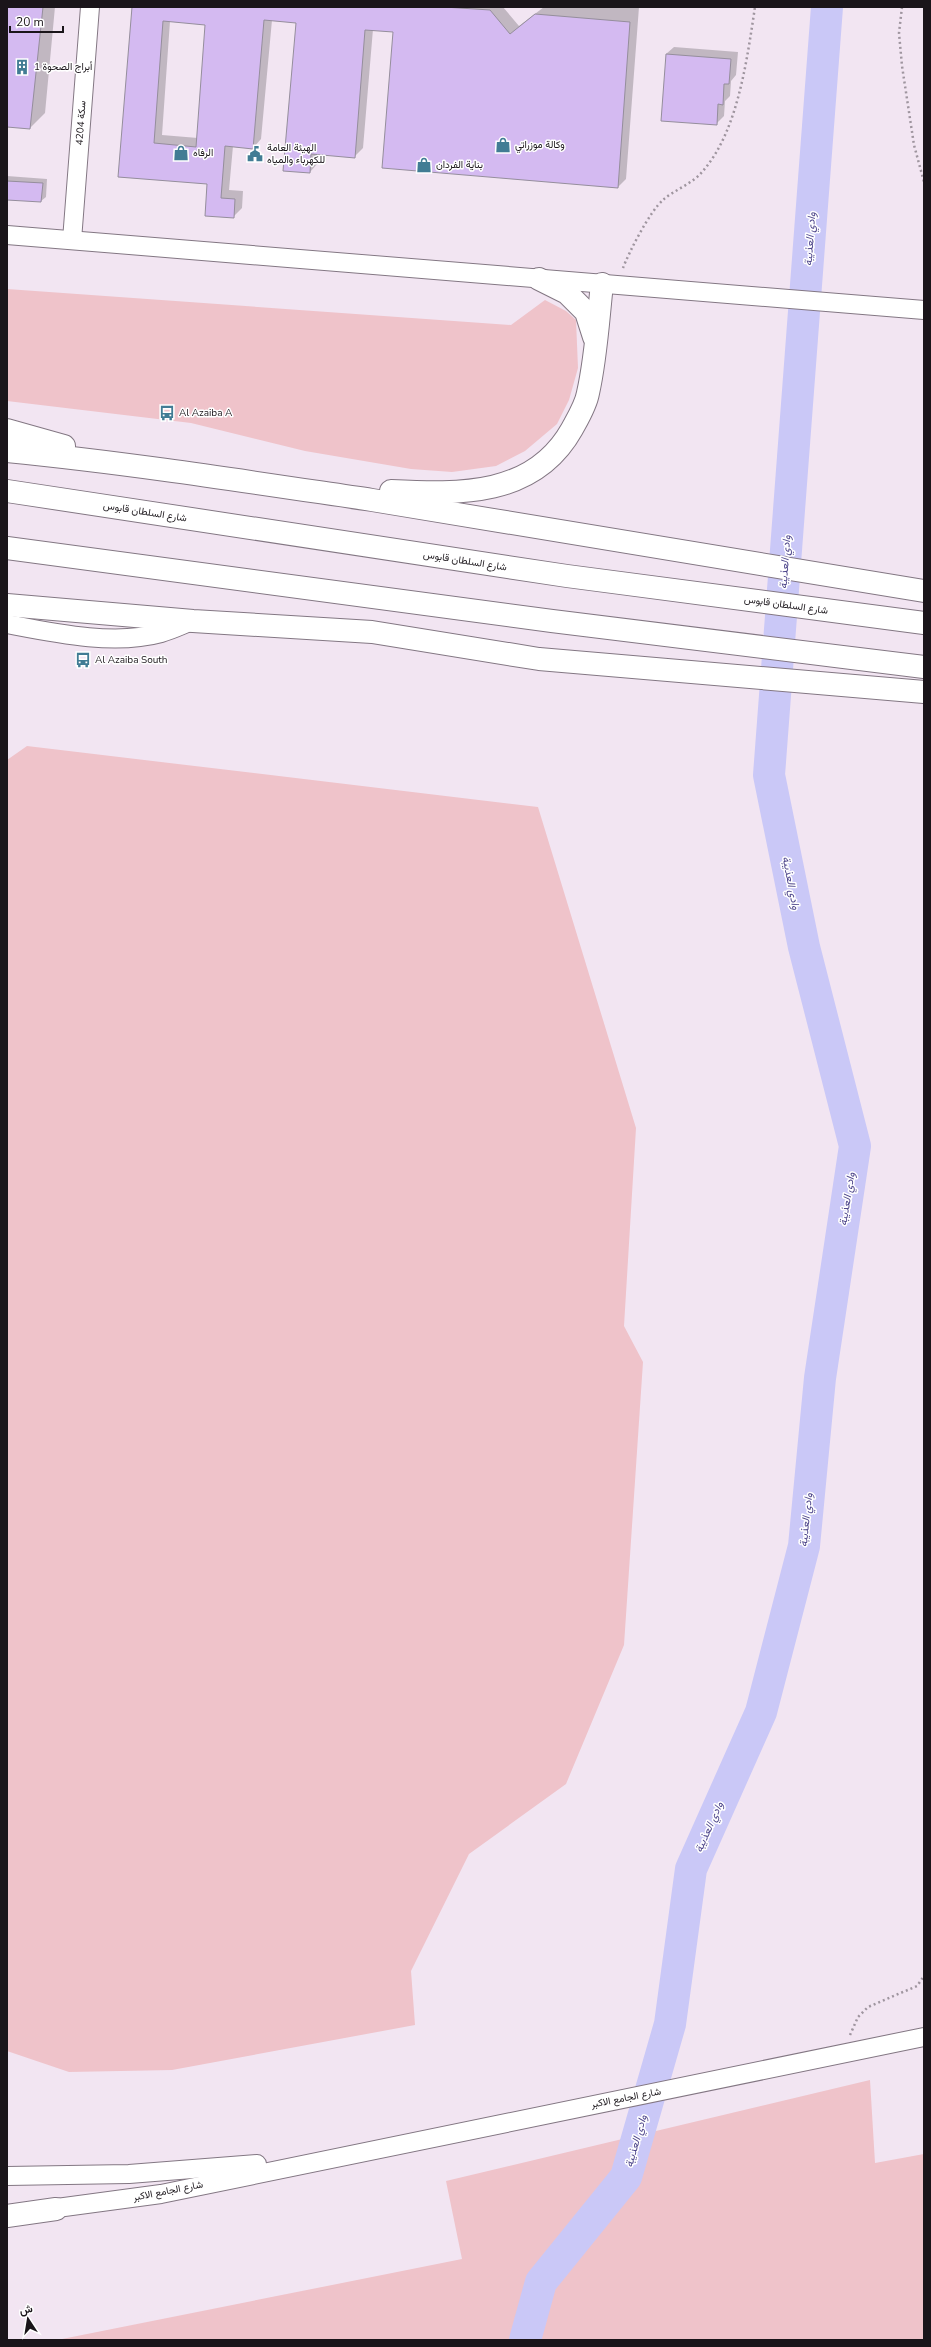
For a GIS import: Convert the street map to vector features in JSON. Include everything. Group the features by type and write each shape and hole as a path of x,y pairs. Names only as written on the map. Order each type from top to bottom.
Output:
{"main road":[{"path":"539,279 568,293 586,312 595,343"},
{"path":"276,486 445,493 484,490 513,481 538,468 564,444 578,419 588,394 595,343 609,285"},
{"path":"7,430 121,462"},
{"path":"7,451 121,462 576,532 924,591"},
{"name":"شارع السلطان قابوس","path":"14,492 567,576 924,623"},
{"path":"7,548 552,621 924,667"},
{"path":"7,594 53,609"},
{"path":"7,605 193,621 372,632 539,659 923,692"},
{"path":"7,2216 56,2209"}],"street":[{"name":"سكة 4204","path":"72,240 90,7"},
{"path":"7,235 644,288 921,308"},
{"path":"7,624 62,635 112,639 160,633 193,621"},
{"name":"شارع الجامع الاكبر","path":"7,2212 56,2209 161,2194 327,2158 924,2037"},
{"name":"شارع الجامع الاكبر","path":"7,2176 129,2174 327,2158"}],"path":[{"path":"609,285 662,201 702,173 722,146 744,75 755,7"},
{"path":"902,7 899,33 902,66 914,145 924,182"},
{"path":"841,2054 858,2017 868,2006 917,1986 924,1976"}],"shaded area":[{"path":"7,289 511,325 545,300 566,311 576,320 578,368 569,400 557,424 525,451 496,466 452,472 411,469 305,451 191,423 7,401"},
{"path":"27,746 538,807 636,1128 624,1326 643,1362 624,1645 566,1784 469,1854 411,1971 415,2025 172,2070 69,2072 7,2051 7,760"},
{"path":"870,2080 875,2163 924,2154 924,2340 57,2340 462,2259 446,2181"}],"building":[{"name":"أبراج الصحوة 1","path":"7,7 43,7 30,129 7,127"},
{"path":"132,7 444,7 490,10 510,34 535,14 630,22 618,188 382,168 393,32 365,30 355,158 311,154 310,173 283,171 296,23 264,20 253,149 225,146 221,198 235,199 234,218 205,216 207,184 118,177","holes":["163,21 205,25 196,147 154,143"]},
{"path":"666,54 731,59 729,84 724,84 723,105 718,104 717,125 661,121"},
{"path":"7,181 43,183 41,202 7,200"}],"waterway":[{"name":"وادي العذيبة","path":"525,2340 541,2282 626,2177 670,2024 691,1869 761,1712 804,1546 820,1378 855,1146 804,947 769,775 827,7"}],"place":[{"name":"أبراج الصحوة 1","path":"22,67"},
{"name":"وكالة موزراتي","path":"503,145"},
{"name":"الرفاه","path":"181,153"},
{"name":"الهيئة العامة للكهرباء والمياه","path":"255,154"},
{"name":"بناية الفردان","path":"424,165"},
{"name":"Al Azaiba A","path":"167,413"},
{"name":"Al Azaiba South","path":"83,660"}]}
